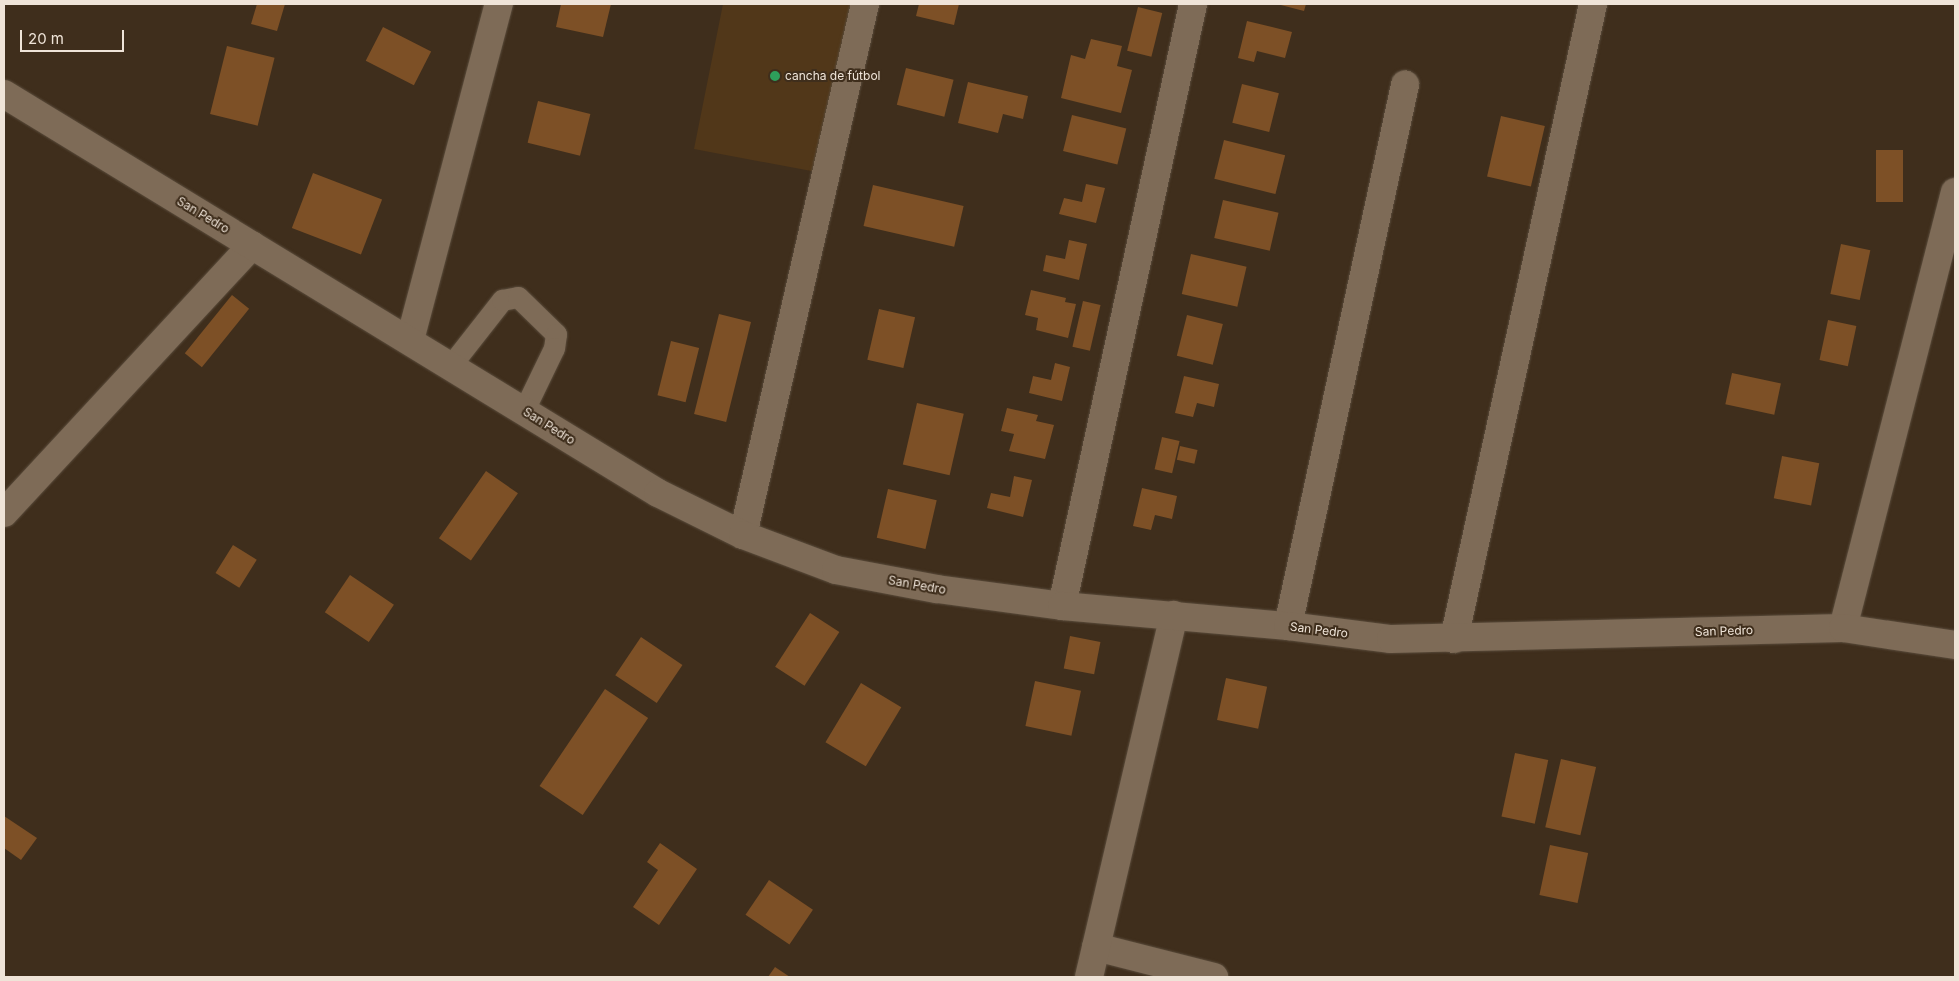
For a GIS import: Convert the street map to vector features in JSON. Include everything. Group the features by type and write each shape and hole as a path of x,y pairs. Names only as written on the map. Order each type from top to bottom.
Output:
{"street":[{"path":"410,340 499,4"},
{"path":"743,535 865,4"},
{"path":"1062,606 1194,4"},
{"path":"1454,638 1593,4"},
{"path":"1288,626 1406,85"},
{"name":"San Pedro","path":"4,94 658,493 743,535 836,570 937,589 1062,606 1288,626 1391,639 1843,628 1955,645"},
{"path":"1843,628 1955,192"},
{"path":"4,514 252,245"},
{"path":"1089,977 1174,615"},
{"path":"1096,947 1214,977"}],"lane":[{"path":"450,365 502,300 518,297 556,334 554,348 524,410"}],"shaded area":[{"name":"cancha de fútbol","path":"723,4 855,4 822,173 694,149"}],"building":[{"path":"257,4 285,4 277,31 251,24"},
{"path":"561,4 611,4 603,37 556,27"},
{"path":"919,4 959,4 954,25 916,16"},
{"path":"1277,4 1306,4 1304,11"},
{"path":"1138,7 1162,13 1151,57 1127,51"},
{"path":"1247,21 1292,32 1285,58 1257,51 1254,62 1238,58"},
{"path":"383,27 431,52 414,85 366,61"},
{"path":"1091,39 1122,46 1117,66 1132,70 1121,113 1061,98 1071,55 1085,59"},
{"path":"227,46 275,58 258,126 210,114"},
{"path":"906,68 954,80 944,117 897,105"},
{"path":"968,82 1028,96 1023,119 1003,114 998,133 958,123"},
{"path":"1242,84 1279,93 1269,132 1232,123"},
{"path":"538,101 590,114 580,156 528,143"},
{"path":"1072,115 1126,129 1117,164 1063,151"},
{"path":"1501,116 1545,126 1531,187 1487,176"},
{"path":"1224,140 1285,155 1275,194 1214,179"},
{"path":"1876,150 1903,150 1903,202 1876,202"},
{"path":"313,173 382,200 361,255 292,228"},
{"path":"1086,184 1105,188 1096,223 1059,214 1064,198 1082,202"},
{"path":"873,185 964,206 954,247 864,226"},
{"path":"1223,200 1279,213 1270,251 1214,238"},
{"path":"1069,240 1087,244 1079,280 1043,271 1046,255 1065,259"},
{"path":"1841,244 1870,250 1860,300 1830,294"},
{"path":"1191,254 1247,267 1237,307 1182,294"},
{"path":"1031,290 1066,298 1065,302 1076,304 1068,338 1036,330 1038,318 1025,315"},
{"path":"232,295 249,309 202,367 185,353"},
{"path":"1083,301 1101,305 1090,351 1072,347"},
{"path":"879,309 915,317 903,368 867,360"},
{"path":"719,314 751,322 726,422 694,414"},
{"path":"1187,315 1223,324 1213,365 1177,356"},
{"path":"1828,320 1856,326 1848,366 1819,360"},
{"path":"671,341 699,348 686,402 657,395"},
{"path":"1055,363 1070,367 1062,401 1029,393 1033,376 1051,380"},
{"path":"1732,373 1781,383 1774,415 1725,404"},
{"path":"1184,376 1219,384 1214,407 1197,403 1193,417 1175,413"},
{"path":"917,403 964,414 950,475 903,464"},
{"path":"1007,408 1038,415 1036,421 1054,425 1045,459 1009,451 1014,434 1001,431"},
{"path":"1162,437 1180,441 1172,473 1155,469"},
{"path":"1180,446 1198,450 1194,464 1177,460"},
{"path":"1782,456 1819,463 1811,505 1774,498"},
{"path":"486,471 518,493 471,561 439,538"},
{"path":"1014,476 1032,480 1023,517 987,508 991,493 1010,497"},
{"path":"1142,488 1177,496 1172,519 1155,515 1151,530 1133,526"},
{"path":"888,489 937,500 925,549 877,538"},
{"path":"233,545 257,560 239,588 216,573"},
{"path":"350,575 394,605 369,642 325,612"},
{"path":"810,613 839,632 804,686 775,667"},
{"path":"1070,636 1100,642 1094,674 1064,668"},
{"path":"641,637 682,665 657,703 615,675"},
{"path":"1226,678 1267,687 1258,729 1217,720"},
{"path":"1035,681 1081,691 1071,736 1025,726"},
{"path":"861,683 901,707 866,766 825,742"},
{"path":"605,689 648,718 583,815 540,786"},
{"path":"1515,753 1548,760 1535,824 1501,817"},
{"path":"1561,759 1596,767 1580,835 1545,827"},
{"path":"4,816 37,838 21,860 4,848"},
{"path":"660,843 697,869 659,925 633,907 658,870 647,862"},
{"path":"1550,845 1588,853 1578,903 1539,895"},
{"path":"769,880 813,910 789,944 746,915"},
{"path":"775,967 790,977 768,977"}],"place":[{"name":"cancha de fútbol","path":"775,76"}]}
